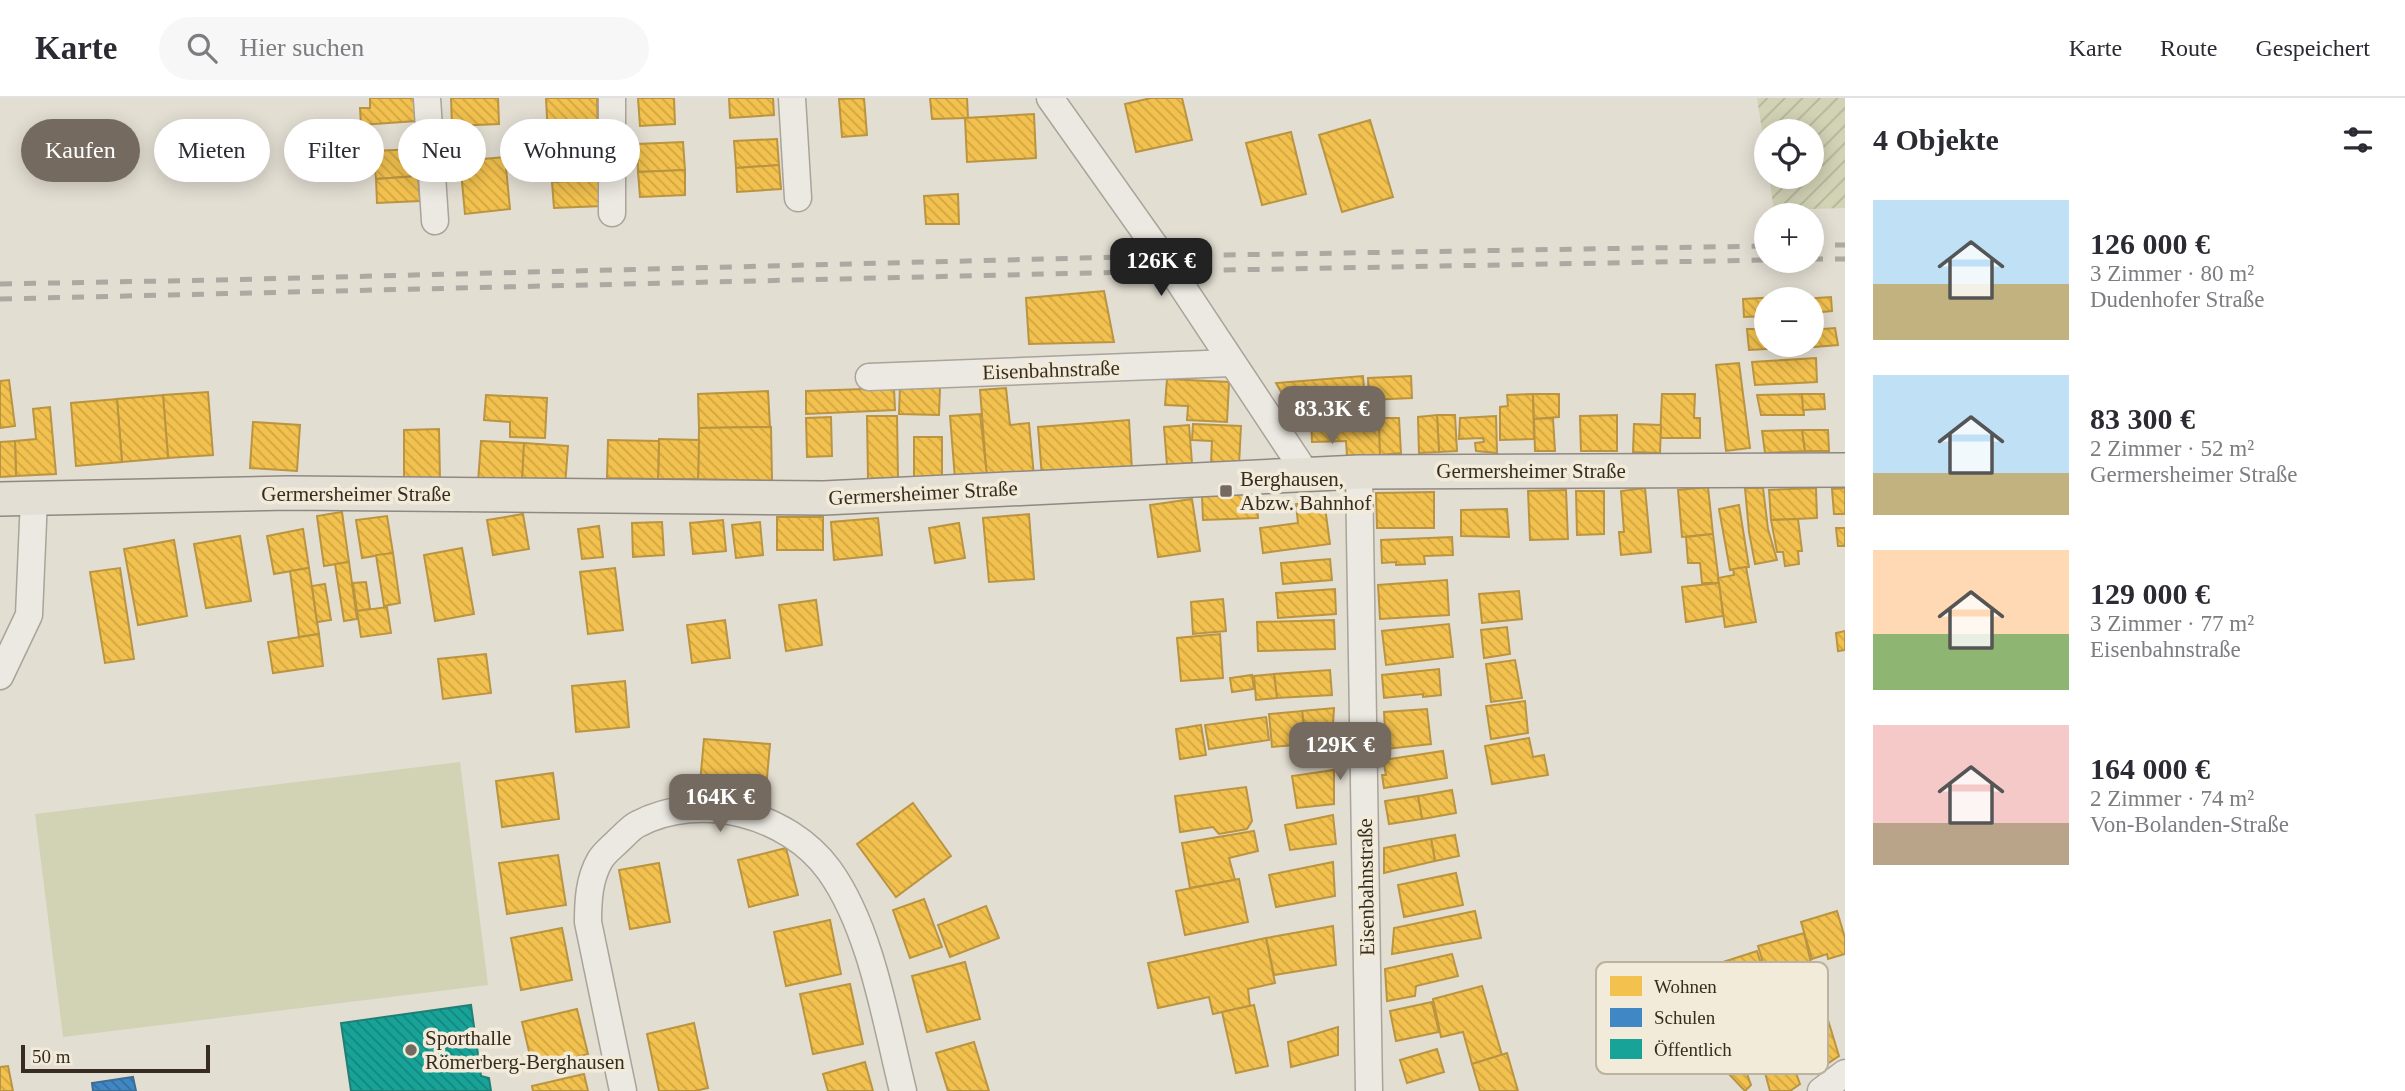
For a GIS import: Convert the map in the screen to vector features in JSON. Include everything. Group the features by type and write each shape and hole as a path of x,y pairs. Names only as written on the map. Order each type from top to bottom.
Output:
{"main road":[{"name":"Germersheimer Straße","path":"0,499 288,493 824,498 1359,472 1845,470"}],"street":[{"path":"427,98 435,221"},
{"path":"612,98 612,214"},
{"path":"792,98 798,198"},
{"path":"1050,98 1172,271 1307,475"},
{"name":"Eisenbahnstraße","path":"869,377 1232,363"},
{"name":"Eisenbahnstraße","path":"1359,472 1369,1091"},
{"path":"0,676 29,615 34,498"},
{"path":"623,1091 588,922 588,894 600,859 636,824 672,811 709,809 742,812 775,825 805,846 829,869 851,908 866,946 903,1091"},
{"path":"1821,1091 1845,1073"}],"green space":[{"path":"1757,98 1845,98 1845,208 1824,209 1824,203 1773,203 1771,189 1824,189 1824,119 1760,119"},
{"path":"460,762 488,985 63,1037 35,814"}],"building: Wohnen":[{"path":"370,98 415,98 416,119 398,119 398,122 384,123 384,119 361,119 360,108 370,108"},
{"path":"451,98 498,98 499,124 486,125 486,119 452,119"},
{"path":"546,98 597,98 598,119 547,119"},
{"path":"638,98 674,98 675,124 640,126"},
{"path":"729,98 773,98 774,115 730,118"},
{"path":"864,98 867,135 842,137 839,99"},
{"path":"930,98 967,98 968,118 932,119"},
{"path":"1151,98 1182,98 1192,140 1136,152 1125,104"},
{"path":"1034,114 1036,158 967,162 965,118"},
{"path":"1370,120 1393,197 1342,212 1319,135"},
{"path":"1291,132 1306,194 1262,205 1246,143"},
{"path":"777,139 779,165 736,168 734,141"},
{"path":"683,142 685,170 640,172 640,144"},
{"path":"384,150 398,150 398,177 384,178"},
{"path":"500,157 500,182 507,182 510,209 465,214 462,182 486,182 486,159"},
{"path":"779,165 781,189 737,192 736,168"},
{"path":"685,170 685,195 640,197 640,172"},
{"path":"398,177 398,182 418,182 420,201 377,203 376,182 384,182 384,178"},
{"path":"552,182 602,182 603,206 554,208"},
{"path":"958,194 959,224 926,224 924,196"},
{"path":"1104,291 1114,342 1029,344 1026,298"},
{"path":"1824,297 1831,297 1832,311 1824,312"},
{"path":"1754,298 1754,317 1744,317 1743,299"},
{"path":"1835,328 1838,345 1824,346 1824,329"},
{"path":"1747,329 1754,329 1754,350 1749,350"},
{"path":"1816,358 1817,382 1755,385 1752,362"},
{"path":"1739,363 1750,448 1726,451 1716,365"},
{"path":"1363,376 1365,403 1290,407 1276,383"},
{"path":"1411,376 1412,398 1369,400 1368,378"},
{"path":"1167,379 1229,382 1227,422 1187,420 1188,406 1165,405"},
{"path":"9,380 15,426 0,428 0,381"},
{"path":"900,387 940,388 939,415 899,414"},
{"path":"894,388 895,410 806,414 806,391"},
{"path":"1006,388 1010,425 1029,423 1034,476 987,480 980,390"},
{"path":"768,391 770,427 699,428 698,394"},
{"path":"208,392 213,455 168,458 163,395"},
{"path":"1533,394 1534,439 1500,440 1500,407 1508,406 1507,395"},
{"path":"1533,394 1559,394 1559,417 1534,419"},
{"path":"1662,394 1695,394 1694,418 1700,418 1700,438 1660,438"},
{"path":"1802,394 1804,415 1761,415 1757,395"},
{"path":"1802,394 1824,394 1825,409 1803,410"},
{"path":"163,395 168,458 122,462 117,399"},
{"path":"486,395 547,398 545,438 510,437 510,422 484,420"},
{"path":"117,399 122,462 76,466 71,403"},
{"path":"50,407 56,474 16,476 15,441 36,439 33,409"},
{"path":"980,414 987,476 955,479 950,416"},
{"path":"1437,415 1455,415 1457,451 1439,452"},
{"path":"1437,415 1439,452 1419,453 1418,417"},
{"path":"1617,415 1617,451 1581,451 1580,416"},
{"path":"867,416 897,416 898,478 868,479"},
{"path":"1496,416 1497,453 1476,451 1475,443 1484,442 1483,438 1459,439 1460,418"},
{"path":"831,417 832,456 807,457 806,418"},
{"path":"1379,418 1380,455 1347,456 1346,441 1312,442 1311,420"},
{"path":"1379,418 1399,418 1401,453 1380,455"},
{"path":"1553,418 1555,451 1535,451 1534,419"},
{"path":"1129,420 1132,470 1042,477 1038,427"},
{"path":"253,422 300,425 297,471 250,468"},
{"path":"1193,424 1241,426 1239,465 1211,463 1212,441 1192,440"},
{"path":"1634,424 1661,425 1660,453 1633,452"},
{"path":"1189,425 1192,463 1167,465 1164,427"},
{"path":"771,427 772,481 698,479 699,428"},
{"path":"439,429 440,480 404,481 404,430"},
{"path":"1802,430 1805,451 1765,453 1762,431"},
{"path":"1802,430 1828,430 1829,451 1805,451"},
{"path":"914,437 942,437 942,477 914,477"},
{"path":"659,439 699,440 698,479 658,479"},
{"path":"608,440 659,441 658,479 607,478"},
{"path":"15,441 16,476 0,477 0,442"},
{"path":"481,441 524,443 522,484 478,482"},
{"path":"524,443 568,446 565,487 522,484"},
{"path":"1708,487 1713,534 1682,537 1678,490"},
{"path":"1645,488 1651,552 1621,555 1619,532 1624,532 1621,491"},
{"path":"1745,488 1763,488 1768,529 1777,560 1755,564"},
{"path":"1816,488 1817,518 1771,520 1769,490"},
{"path":"1845,488 1845,514 1834,514 1832,489"},
{"path":"1566,490 1568,539 1530,540 1528,491"},
{"path":"1576,491 1604,491 1604,534 1577,535"},
{"path":"1434,492 1434,528 1377,528 1376,493"},
{"path":"1256,493 1258,518 1203,520 1202,496"},
{"path":"1192,499 1200,551 1158,557 1150,505"},
{"path":"1324,500 1330,544 1263,553 1260,528 1298,523 1296,504"},
{"path":"1739,505 1749,567 1730,570 1719,509"},
{"path":"1507,509 1509,537 1461,536 1461,510"},
{"path":"342,512 349,562 324,566 317,516"},
{"path":"523,514 529,549 493,555 487,520"},
{"path":"1029,514 1034,579 989,582 983,518"},
{"path":"387,516 393,553 362,558 356,520"},
{"path":"777,517 823,517 823,550 777,550"},
{"path":"878,518 882,555 834,560 831,522"},
{"path":"1798,519 1802,551 1798,551 1799,564 1785,566 1783,552 1777,552 1771,520"},
{"path":"723,520 726,551 693,554 690,523"},
{"path":"662,522 664,555 633,557 632,523"},
{"path":"760,522 763,555 736,558 732,525"},
{"path":"959,523 965,558 935,563 929,528"},
{"path":"599,526 603,557 582,559 578,529"},
{"path":"1836,528 1845,528 1845,546 1838,546"},
{"path":"303,529 309,568 274,574 267,536"},
{"path":"1713,534 1719,583 1702,583 1700,563 1688,563 1686,537"},
{"path":"240,536 251,601 206,608 194,544"},
{"path":"1452,537 1453,555 1424,556 1425,564 1382,563 1381,540"},
{"path":"174,540 187,616 138,625 124,549"},
{"path":"462,548 474,614 435,621 424,555"},
{"path":"393,553 400,603 384,606 376,555"},
{"path":"1330,559 1332,580 1283,584 1281,563"},
{"path":"349,562 357,619 344,621 335,564"},
{"path":"1746,567 1756,622 1725,627 1718,578 1734,575 1733,569"},
{"path":"120,568 134,659 105,663 90,572"},
{"path":"309,568 319,634 299,637 290,571"},
{"path":"615,568 623,630 588,634 580,572"},
{"path":"1447,580 1449,615 1380,619 1378,585"},
{"path":"366,582 370,609 357,611 353,583"},
{"path":"1719,583 1723,616 1686,622 1682,587"},
{"path":"325,584 331,620 317,622 312,586"},
{"path":"1335,589 1336,614 1278,618 1276,593"},
{"path":"1519,591 1522,619 1482,623 1479,594"},
{"path":"1223,599 1226,631 1193,634 1191,602"},
{"path":"816,600 822,645 786,651 779,605"},
{"path":"387,607 391,633 361,637 357,611"},
{"path":"725,620 730,658 692,663 687,625"},
{"path":"1334,620 1335,649 1258,651 1257,622"},
{"path":"1449,624 1453,657 1386,665 1382,631"},
{"path":"1507,627 1510,654 1484,658 1481,630"},
{"path":"1845,631 1845,650 1838,651 1836,633"},
{"path":"319,634 323,666 273,673 268,642"},
{"path":"1220,634 1223,678 1181,681 1177,638"},
{"path":"486,654 491,693 443,699 438,659"},
{"path":"1515,660 1522,698 1491,702 1486,664"},
{"path":"1439,669 1441,695 1384,698 1382,675"},
{"path":"1330,670 1332,695 1277,698 1274,674"},
{"path":"1274,674 1277,698 1256,700 1254,676"},
{"path":"1252,675 1254,689 1232,692 1230,678"},
{"path":"625,681 629,727 576,732 572,686"},
{"path":"1525,701 1528,733 1491,739 1486,706"},
{"path":"1334,708 1332,741 1306,744 1302,711"},
{"path":"1427,709 1431,744 1386,749 1384,712"},
{"path":"1302,711 1306,744 1272,747 1269,714"},
{"path":"1266,717 1269,740 1209,749 1205,725"},
{"path":"1201,725 1206,755 1180,759 1176,729"},
{"path":"1529,738 1533,757 1544,755 1548,775 1492,784 1485,746"},
{"path":"704,739 770,744 766,789 700,783"},
{"path":"1443,751 1447,778 1384,788 1382,775 1386,775 1383,760"},
{"path":"1334,770 1334,804 1297,808 1292,776"},
{"path":"553,773 559,819 502,827 496,781"},
{"path":"1246,787 1252,821 1247,829 1219,834 1213,827 1180,832 1175,796"},
{"path":"1452,790 1456,813 1422,819 1418,796"},
{"path":"1418,796 1422,819 1389,824 1385,801"},
{"path":"913,803 951,856 896,897 857,844"},
{"path":"1333,815 1336,844 1290,850 1285,825"},
{"path":"1254,831 1258,851 1229,858 1235,880 1190,888 1182,843"},
{"path":"1455,835 1459,856 1435,861 1431,839"},
{"path":"1431,839 1435,861 1384,873 1384,848"},
{"path":"786,848 798,895 749,907 738,860"},
{"path":"558,855 566,905 507,914 499,863"},
{"path":"1333,862 1335,896 1276,907 1269,875"},
{"path":"659,863 670,922 630,929 619,870"},
{"path":"1456,873 1463,905 1404,917 1398,885"},
{"path":"1239,879 1248,922 1185,935 1176,891"},
{"path":"924,899 942,947 910,958 893,910"},
{"path":"986,906 999,938 950,957 938,925"},
{"path":"1475,911 1481,938 1392,954 1394,928"},
{"path":"1837,911 1845,938 1845,954 1828,959 1827,954 1812,959 1801,922"},
{"path":"830,920 841,974 786,986 774,932"},
{"path":"1333,926 1336,965 1274,975 1266,938"},
{"path":"562,928 572,980 521,990 511,938"},
{"path":"1804,933 1811,962 1763,962 1758,946"},
{"path":"1266,938 1275,983 1248,989 1250,1006 1213,1014 1209,997 1158,1008 1148,963"},
{"path":"1757,951 1760,962 1723,962"},
{"path":"1452,954 1458,976 1416,986 1415,996 1387,1001 1385,969"},
{"path":"965,962 980,1019 927,1032 912,976"},
{"path":"850,984 863,1044 813,1054 800,994"},
{"path":"1482,986 1502,1055 1472,1064 1463,1032 1441,1037 1433,999"},
{"path":"1432,1002 1439,1032 1396,1041 1390,1011"},
{"path":"1254,1005 1268,1066 1236,1073 1222,1012"},
{"path":"577,1009 588,1054 533,1068 522,1022"},
{"path":"1828,1020 1839,1056 1828,1063"},
{"path":"694,1023 708,1088 695,1091 659,1091 647,1034"},
{"path":"1338,1027 1338,1055 1291,1067 1288,1042"},
{"path":"974,1042 989,1091 948,1091 936,1053"},
{"path":"1437,1049 1444,1072 1407,1083 1400,1060"},
{"path":"1507,1053 1518,1091 1480,1091 1472,1064"},
{"path":"865,1062 873,1091 828,1091 823,1074"},
{"path":"8,1066 13,1091 0,1091 0,1067"},
{"path":"584,1074 588,1091 533,1091 532,1086"},
{"path":"1729,1074 1747,1074 1751,1085 1745,1091"},
{"path":"1765,1074 1796,1074 1800,1084 1790,1091 1770,1091"}],"building: Schulen":[{"path":"133,1077 136,1091 93,1091 92,1083"}],"building: Öffentlich":[{"name":"Sporthalle Römerberg-Berghausen","path":"471,1005 481,1076 489,1078 491,1091 351,1091 341,1023"}],"railway":[{"path":"1824,245 1845,245"},
{"path":"0,284 1162,256 1754,246"},
{"path":"1824,259 1845,259"},
{"path":"0,299 1754,260"}],"place":[{"name":"Berghausen, Abzw. Bahnhof","path":"1226,491"},
{"name":"Sporthalle Römerberg-Berghausen","path":"411,1050"}]}
